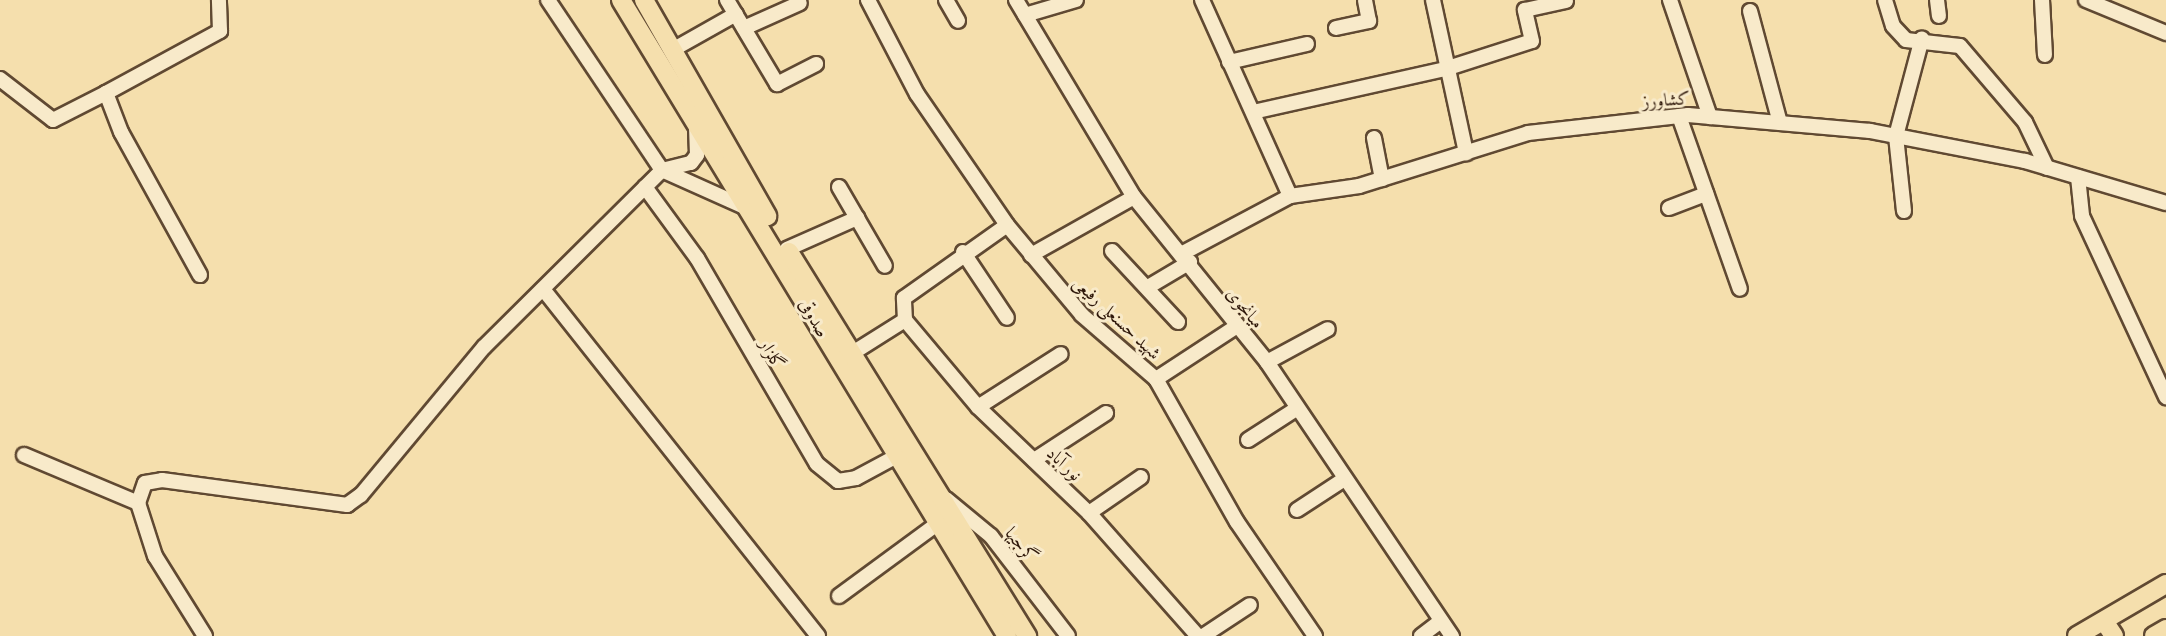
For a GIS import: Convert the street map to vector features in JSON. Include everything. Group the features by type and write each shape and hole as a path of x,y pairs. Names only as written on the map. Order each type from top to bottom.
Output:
{"main road":[{"name":"صدوقی","path":"621,0 749,209 895,457 1007,636"},
{"name":"صدوقی","path":"644,0 787,249 933,488 1027,636"},
{"path":"2080,635 2109,628 2166,584"},
{"path":"2154,636 2166,629"}],"street":[{"path":"0,79 53,120 220,31 219,0"},
{"path":"548,0 662,170 749,209"},
{"path":"727,0 777,84 816,64"},
{"name":"شهید حسنعلی رفیعی","path":"868,0 917,94 1007,225 1082,315 1156,379 1237,522 1315,636"},
{"path":"946,0 958,21"},
{"name":"میانجوی","path":"1016,0 1134,197 1187,258 1237,326 1267,362 1343,480 1452,636"},
{"path":"1025,15 1076,0"},
{"path":"1202,0 1290,196"},
{"path":"1336,28 1368,21 1365,0"},
{"path":"1433,0 1445,69 1466,153"},
{"path":"1670,0 1710,117"},
{"path":"1885,0 1900,33 1906,40 1922,38 1960,46 2025,122 2047,168"},
{"path":"1936,0 1939,16"},
{"path":"2042,0 2045,55"},
{"path":"2086,0 2122,7 2166,33"},
{"path":"1253,112 1445,69 1532,41 1525,10 1566,1"},
{"path":"744,28 800,3"},
{"path":"1750,11 1780,123"},
{"path":"674,49 736,14"},
{"path":"1904,211 1896,136 1922,38"},
{"path":"1229,62 1307,44"},
{"path":"106,93 200,275"},
{"path":"1679,116 1740,289"},
{"name":"کشاورز","path":"1148,287 1187,258 1290,196 1382,179 1528,133 1679,116 1780,123 1896,136 2047,168 2166,203"},
{"path":"205,636 155,556 138,503 145,483 162,480 347,505 361,495 484,347 662,170 691,163 697,155 694,119"},
{"path":"1374,138 1382,179"},
{"path":"2078,177 2082,216 2166,397"},
{"name":"گلزار","path":"645,187 696,258 817,464 838,481 856,478 895,457"},
{"path":"839,187 885,266"},
{"path":"1669,208 1706,194"},
{"path":"1031,255 1134,197"},
{"path":"787,249 857,218"},
{"path":"851,354 905,320 903,298 963,252 1007,225"},
{"path":"1112,251 1148,287 1178,322"},
{"path":"963,252 1007,318"},
{"path":"543,289 818,636"},
{"name":"نور آباد","path":"905,320 978,408 1089,513 1198,636"},
{"path":"1156,379 1237,326"},
{"path":"1267,362 1328,329"},
{"path":"978,408 1061,354"},
{"path":"1248,440 1296,409"},
{"path":"1034,460 1106,413"},
{"path":"24,455 138,503"},
{"path":"1089,513 1141,477"},
{"path":"1298,510 1343,480"},
{"name":"گرجیها","path":"933,488 991,536 1068,636"},
{"path":"839,596 937,524"},
{"path":"1203,636 1250,605"},
{"path":"1421,636 1441,621"}]}
